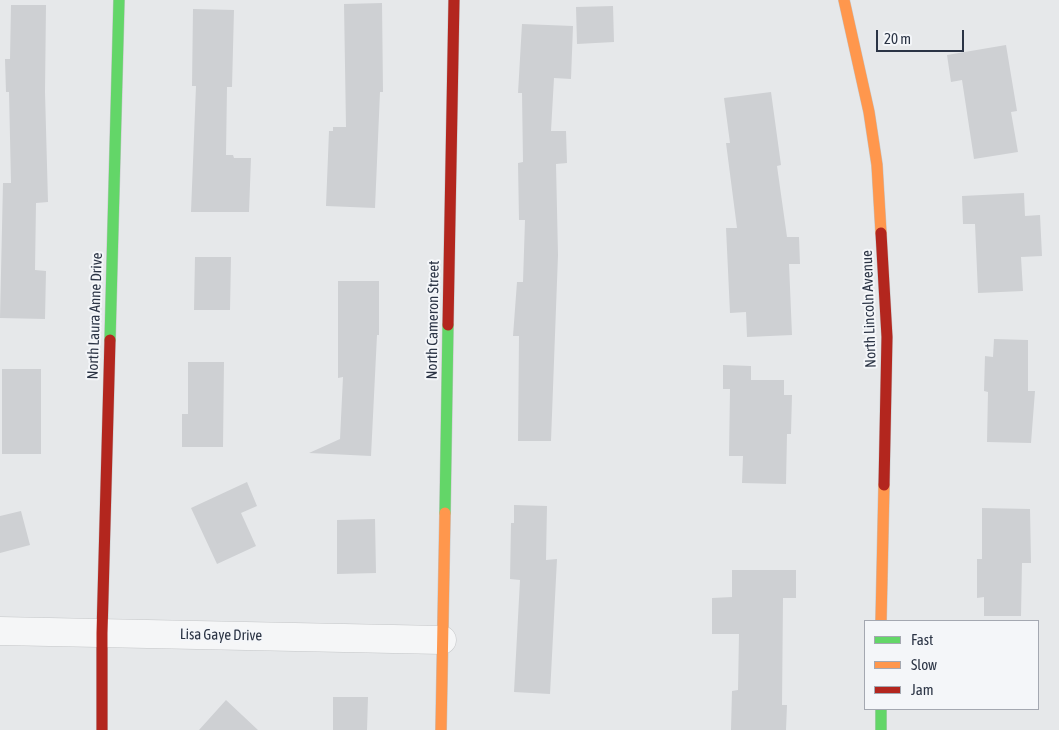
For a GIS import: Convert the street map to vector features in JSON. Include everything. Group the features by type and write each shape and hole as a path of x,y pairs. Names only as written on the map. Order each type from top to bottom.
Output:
{"street":[{"name":"North Laura Anne Drive","path":"102,730 102,633 119,0"},
{"name":"North Cameron Street","path":"441,730 454,0"},
{"name":"North Lincoln Avenue","path":"844,0 869,112 878,174 887,337 881,620"},
{"name":"Lisa Gaye Drive","path":"0,631 442,640"},
{"path":"881,710 881,730"}],"building":[{"path":"382,3 383,92 380,92 375,208 326,206 329,131 333,131 333,127 346,127 344,4"},
{"path":"11,5 46,5 45,92 48,202 36,203 35,270 46,271 45,319 0,318 3,183 11,183 9,92 6,92 5,59 10,59"},
{"path":"613,6 614,42 577,44 576,7"},
{"path":"193,9 234,10 232,87 227,87 226,155 233,155 234,158 251,158 249,212 191,212 196,86 192,86"},
{"path":"522,24 573,26 571,79 554,78 551,131 566,131 567,163 556,164 558,255 551,441 518,441 519,336 513,336 517,282 523,282 525,220 519,220 518,163 523,162 522,93 518,93"},
{"path":"1006,45 1017,111 1011,112 1018,152 974,159 962,80 951,82 947,55"},
{"path":"771,92 781,165 777,166 787,237 799,237 800,264 789,264 792,335 747,337 746,312 730,313 726,228 737,228 726,143 730,143 724,98"},
{"path":"1024,193 1025,216 1040,215 1042,256 1021,257 1023,291 978,293 975,224 963,224 962,196"},
{"path":"195,257 231,257 230,310 194,310"},
{"path":"338,281 379,281 379,335 377,335 371,456 309,453 340,439 343,377 338,378"},
{"path":"994,339 1028,340 1028,391 1035,391 1031,443 987,442 988,392 984,391 985,356 993,357"},
{"path":"188,362 224,362 223,447 182,447 182,414 188,414"},
{"path":"723,365 751,366 751,380 784,380 784,395 792,395 791,434 787,434 786,484 742,483 743,456 729,456 730,389 723,389"},
{"path":"2,369 41,369 41,454 2,454"},
{"path":"247,482 257,506 241,513 256,546 217,564 191,508"},
{"path":"514,505 547,506 546,560 557,559 550,694 514,692 520,580 510,579 511,523 514,523"},
{"path":"982,508 1030,509 1031,563 1022,563 1021,616 984,616 984,597 977,598 977,559 982,559"},
{"path":"21,511 30,545 0,553 0,516"},
{"path":"375,519 376,573 337,574 337,520"},
{"path":"732,570 796,570 796,598 783,598 782,705 787,705 786,730 731,730 732,691 738,690 739,634 712,634 712,598 732,597"},
{"path":"333,697 368,697 367,730 333,730"},
{"path":"226,700 258,730 199,730"}],"traffic: fast":[{"path":"110,340 119,0"},
{"path":"445,513 448,325"},
{"path":"881,710 881,730"}],"traffic: slow":[{"path":"844,0 869,112 877,165 881,233"},
{"path":"881,620 884,485"},
{"path":"441,730 445,513"}],"traffic: jam":[{"path":"448,325 454,0"},
{"path":"881,233 887,337 884,485"},
{"path":"102,730 102,633 110,340"}]}
